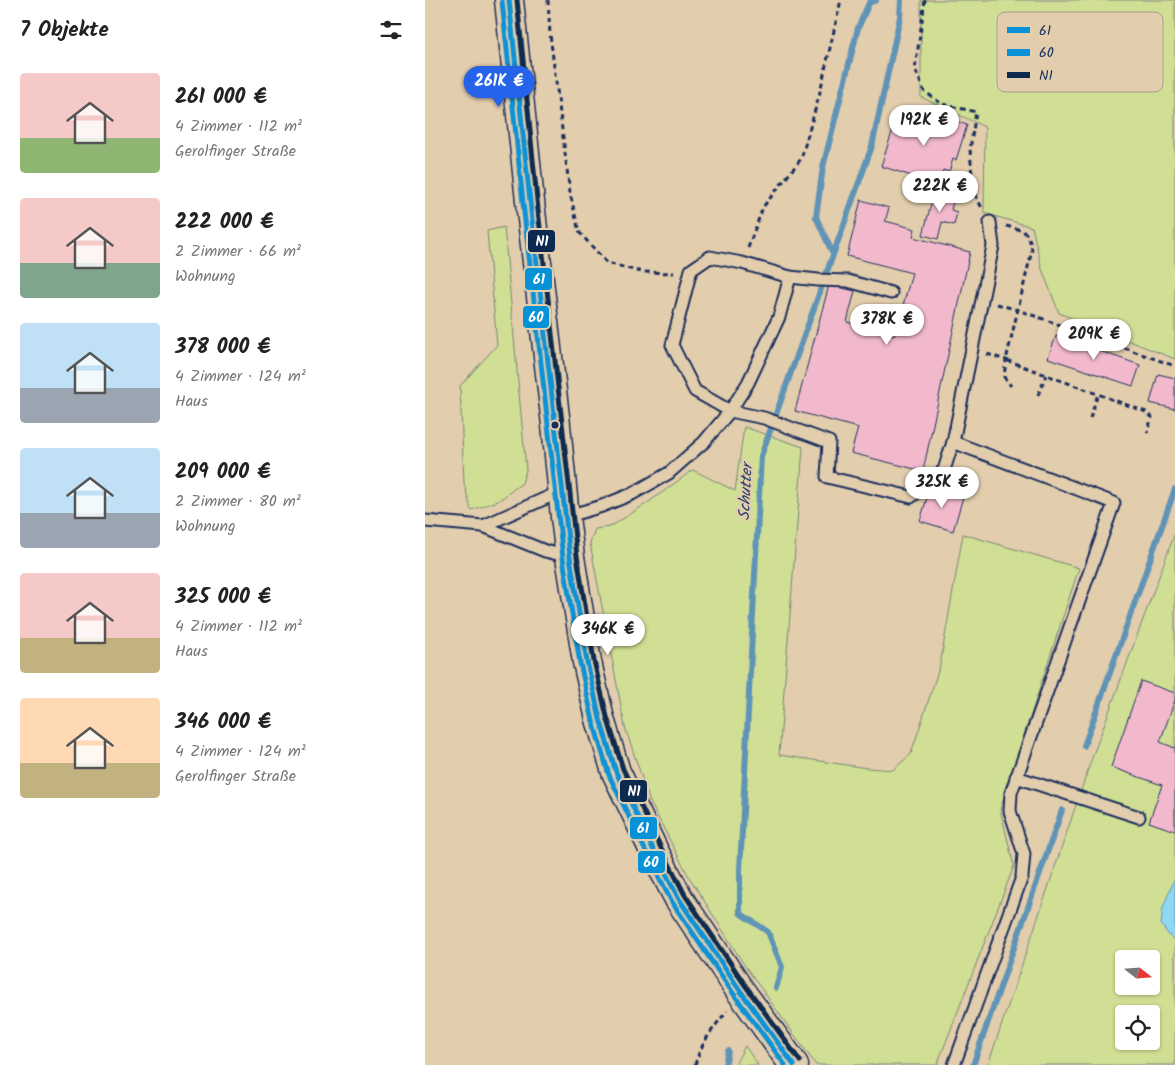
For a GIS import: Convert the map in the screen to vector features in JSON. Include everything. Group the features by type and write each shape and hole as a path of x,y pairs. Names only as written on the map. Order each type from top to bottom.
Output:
{"street":[{"path":"509,0 563,504 587,662 599,719 616,772 679,899 739,989 794,1065"}],"lane":[{"path":"891,293 848,281 790,277 742,263 710,257 691,270 672,345 695,391 730,411 763,418 829,442 827,477 911,497 945,470 953,442 993,246 990,222"},
{"path":"483,526 563,504 602,506 632,494 669,472 704,442 730,411 749,383 779,317 790,277"},
{"path":"953,442 1114,503 1011,794 1010,811 1024,854 1023,877 954,1065"},
{"path":"425,521 483,526 545,551 570,557"},
{"path":"1016,777 1139,817"}],"path":[{"path":"548,0 550,34 569,184 579,232 607,263 641,272 669,274 691,270"},
{"path":"742,263 763,206 801,159 819,96 841,0"},
{"path":"925,0 915,69 925,91 942,104 976,112 970,149 973,190 990,222 1025,232 1029,237 1032,250 1006,360 1004,377 1011,386"},
{"path":"982,300 1018,310 1175,366"},
{"path":"972,350 1006,360 1146,412 1152,417 1147,433"},
{"path":"1039,395 1046,375"},
{"path":"1090,418 1098,394"},
{"path":"695,1065 709,1033 727,1011"}],"green space":[{"path":"921,0 1175,0 1175,359 1059,313 1042,269 1032,227 984,213 985,127 921,97"},
{"path":"504,227 526,470 522,483 498,501 471,510 464,483 460,386 497,345 487,231"},
{"path":"744,427 803,447 779,755 893,770 911,754 940,665 963,534 1079,568 1000,809 1014,866 937,1065 816,1065 745,966 688,875 650,802 625,727 590,543 595,529 610,527 693,470 735,491"},
{"path":"1175,533 1175,1065 988,1065 1092,758"},
{"path":"745,1046 758,1065 735,1065"}],"water":[{"path":"1175,878 1175,940 1169,936 1161,924 1163,907"}],"building":[{"path":"917,109 967,125 956,160 953,159 949,172 943,170 939,185 881,166 896,120 912,125"},
{"path":"935,188 955,193 951,210 957,212 954,225 942,222 938,239 923,235"},
{"path":"861,200 889,208 885,221 915,229 913,237 970,252 923,471 851,453 858,428 795,411 829,285 855,291 847,322 895,335 912,273 847,256"},
{"path":"1056,336 1140,365 1133,386 1048,358"},
{"path":"1158,374 1175,378 1175,409 1150,403"},
{"path":"930,488 963,497 953,531 920,521"},
{"path":"1141,681 1175,693 1175,700 1160,742 1175,748 1175,831 1149,822 1162,785 1111,767"}],"waterway":[{"path":"833,254 816,217 823,167 858,28 869,3 876,0"},
{"name":"Schutter","path":"776,988 782,967 768,932 740,913 740,870 761,456 872,146 900,17 901,0"},
{"path":"1084,746 1175,489"},
{"path":"973,1065 1062,810"},
{"name":"Schutter","path":"725,1065 728,1051"}],"transit line":[{"name":"61","path":"509,0 570,557 587,662 600,719 616,772 679,899 739,989 794,1065"},
{"name":"N1","path":"517,0 538,210 577,556 594,661 607,717 623,769 685,895 745,985 800,1061"},
{"name":"60","path":"502,1 563,558 580,663 593,721 609,775 672,902 733,993 785,1065"}]}
